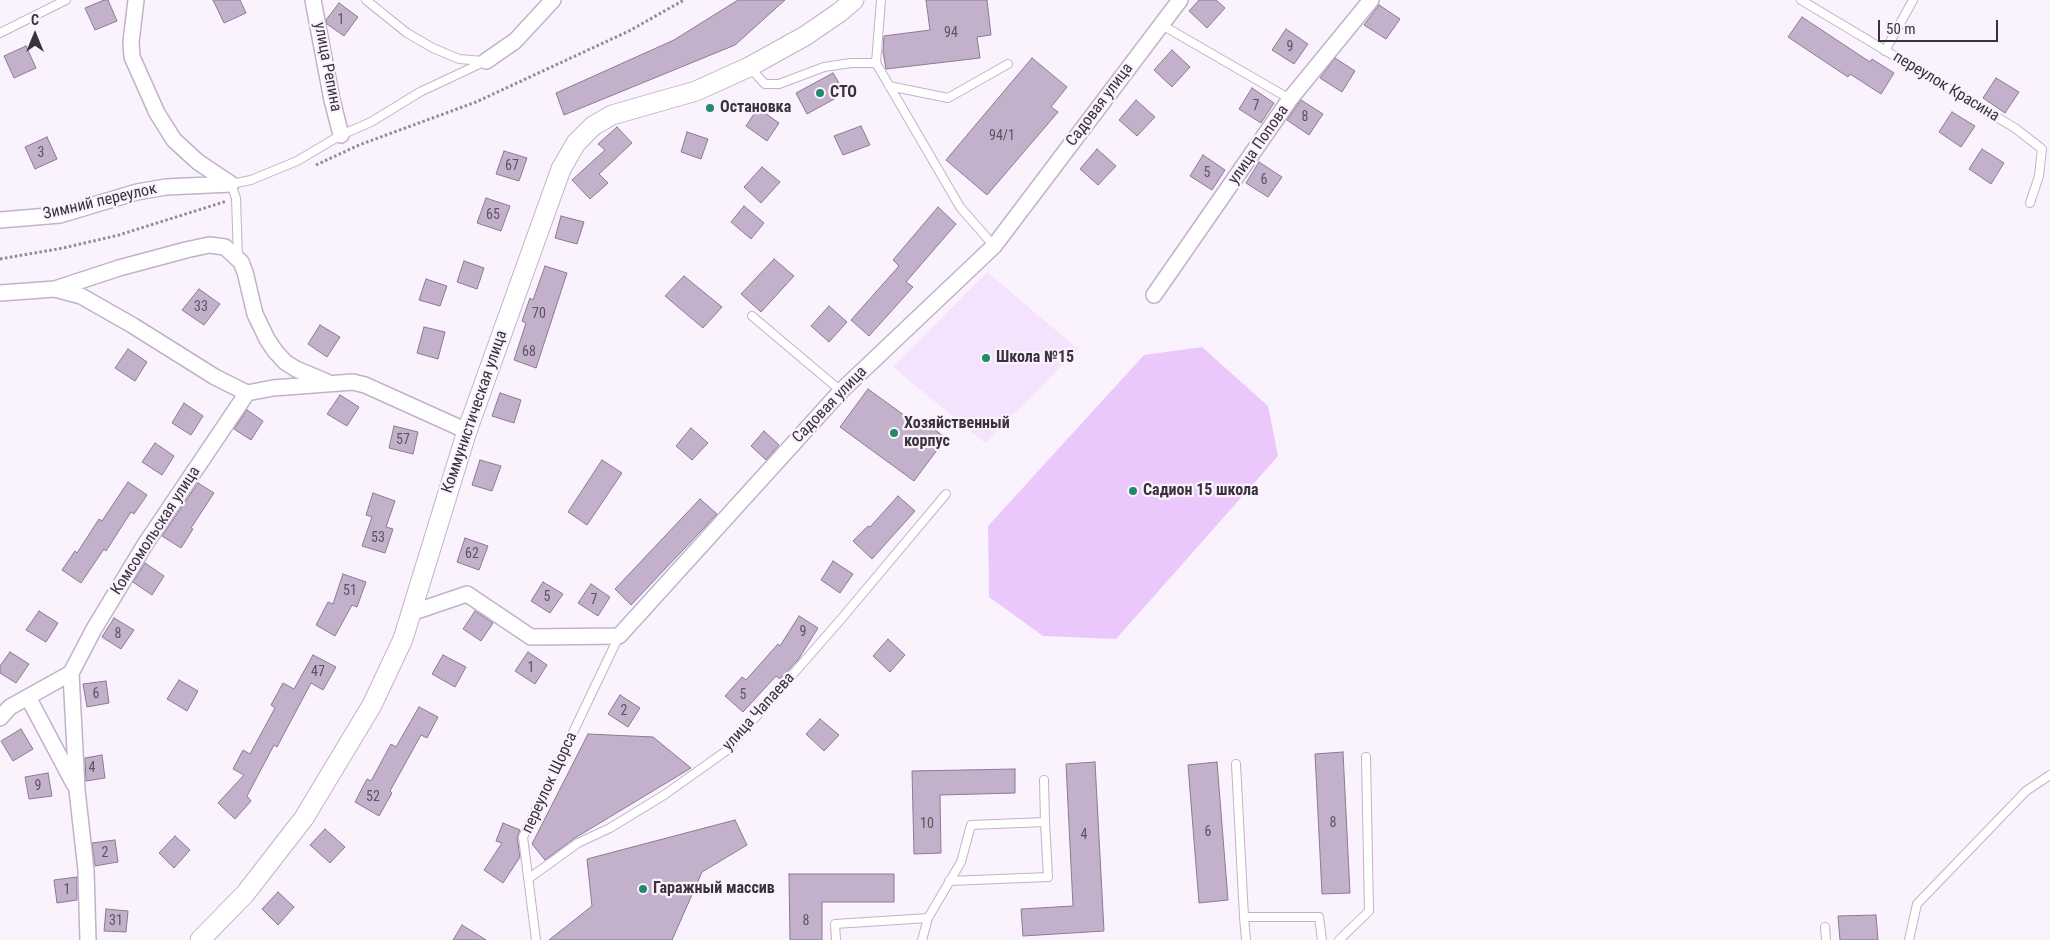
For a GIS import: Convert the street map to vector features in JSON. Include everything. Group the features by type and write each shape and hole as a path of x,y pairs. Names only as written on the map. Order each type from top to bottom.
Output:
{"street":[{"path":"136,0 131,42 132,58 157,113 174,140 198,162 231,184"},
{"name":"улица Репина","path":"313,0 332,100 341,135"},
{"path":"486,61 515,41 552,0"},
{"name":"Коммунистическая улица","path":"200,940 245,894 304,818 372,705 403,639 467,431 561,169 576,143 593,126 612,115 696,90 749,66 805,36 854,0"},
{"name":"Садовая улица","path":"619,636 841,391 994,246 1180,0"},
{"name":"улица Попова","path":"1154,295 1290,99 1370,0"},
{"name":"Зимний переулок","path":"0,220 60,215 137,192 156,189 231,184"},
{"path":"0,293 55,289 119,268 208,245 225,247 238,258 245,272 255,314 275,351 285,362 296,369 330,383"},
{"path":"55,289 81,296 97,304 215,378 247,393 273,388 353,382 365,385 467,431"},
{"name":"Комсомольская улица","path":"71,673 94,629 146,543 247,393"},
{"path":"411,613 467,594 531,637 619,636"},
{"path":"3,707 28,697 71,673 77,790 86,870 88,940"},
{"path":"28,697 77,790"}],"lane":[{"path":"0,33 66,0"},
{"path":"366,0 407,33 433,48 459,59 486,61"},
{"path":"881,0 876,63 960,207 994,246"},
{"name":"переулок Красина","path":"1801,0 2014,128 2042,149 2039,176 2030,203"},
{"path":"1885,51 1913,0"},
{"path":"1162,25 1290,99"},
{"path":"238,258 236,198 231,184 251,180 297,161 341,135 371,122 420,92 486,61"},
{"path":"749,66 765,84 778,84 824,67 851,63 876,63"},
{"path":"889,86 948,98 1008,64"},
{"path":"752,316 841,391"},
{"name":"улица Чапаева","path":"528,879 578,843 610,828 664,796 726,752 946,494"},
{"name":"переулок Щорса","path":"536,940 523,837 619,636"},
{"path":"1339,940 1369,910 1366,757"},
{"path":"1236,764 1246,940"},
{"path":"1909,940 1917,904 2026,791 2050,775"},
{"path":"949,882 1048,877 1044,780"},
{"path":"922,940 928,918 961,862 971,825 1045,822"},
{"path":"836,940 835,924 928,918"},
{"path":"1244,918 1318,918 1322,940"},
{"path":"1825,927 1826,940"}],"shaded area":[{"name":"Школа №15","path":"987,272 1078,349 985,443 893,367"},
{"name":"Садион 15 школа","path":"1202,347 1268,406 1278,456 1116,639 1043,636 989,597 988,526 1144,355"}],"building":[{"path":"108,0 117,21 95,30 85,8"},
{"path":"213,0 240,0 246,13 224,23"},
{"path":"738,0 785,0 735,45 564,115 556,93 674,40"},
{"path":"926,0 987,0 991,35 977,37 980,58 886,69 883,52 884,36 930,30"},
{"path":"1199,0 1216,0 1225,8 1207,28 1189,11"},
{"path":"339,3 358,17 344,36 327,24 326,20"},
{"path":"1379,5 1400,19 1386,39 1364,25"},
{"path":"1802,17 1870,62 1872,59 1894,73 1881,94 1850,74 1848,77 1788,37"},
{"path":"1286,29 1308,44 1294,64 1272,50"},
{"path":"26,46 36,68 14,78 4,56"},
{"path":"1172,50 1190,67 1172,87 1154,70"},
{"path":"1032,58 1067,87 1051,107 1058,112 987,195 946,160"},
{"path":"1335,58 1355,71 1342,92 1320,78"},
{"name":"СТО","path":"833,73 845,93 807,114 796,93"},
{"path":"1996,78 2019,92 2005,113 1983,98"},
{"path":"1252,88 1274,103 1261,123 1239,109"},
{"path":"1136,100 1155,117 1137,136 1119,120"},
{"path":"1301,100 1323,114 1309,135 1287,120"},
{"path":"758,108 779,123 767,141 746,126"},
{"path":"1952,112 1975,126 1961,147 1939,132"},
{"path":"861,126 870,145 843,155 834,136"},
{"path":"617,127 632,143 599,174 608,183 590,199 572,180 605,150 598,144"},
{"path":"687,132 708,139 701,159 681,152"},
{"path":"47,137 57,159 35,169 25,147"},
{"path":"1097,149 1116,166 1098,185 1080,169"},
{"path":"1982,149 2004,163 1991,184 1969,169"},
{"path":"504,151 527,158 519,181 496,174"},
{"path":"1203,155 1225,170 1212,190 1190,176"},
{"path":"1259,162 1282,177 1268,197 1246,183"},
{"path":"762,167 780,182 761,203 744,187"},
{"path":"486,198 510,206 501,231 477,223"},
{"path":"744,206 764,223 751,239 731,222"},
{"path":"938,207 956,224 906,282 913,287 869,336 851,320 899,266 893,260"},
{"path":"561,216 584,222 577,244 555,238"},
{"path":"774,259 794,276 761,312 741,294"},
{"path":"464,261 484,268 477,289 457,282"},
{"path":"545,266 567,273 536,368 514,360 526,323 522,321 530,298 533,300"},
{"path":"684,276 722,307 703,328 665,296"},
{"path":"426,279 447,286 440,306 419,300"},
{"path":"199,289 220,304 204,325 182,310"},
{"path":"829,306 847,322 829,342 811,326"},
{"path":"320,325 340,337 327,357 308,344"},
{"path":"424,327 445,332 438,359 417,353"},
{"path":"128,349 147,362 135,381 115,368"},
{"name":"Хозяйственный корпус","path":"868,389 923,429 927,424 946,438 914,481 840,427"},
{"path":"500,393 521,400 514,423 492,416"},
{"path":"340,395 359,407 347,426 327,414"},
{"path":"184,403 203,416 191,435 172,423"},
{"path":"247,410 263,421 251,440 234,429"},
{"path":"394,426 418,432 413,454 389,448"},
{"path":"691,428 708,443 692,460 676,446"},
{"path":"764,431 779,445 766,460 751,446"},
{"path":"155,443 174,456 162,475 142,462"},
{"path":"480,460 501,466 492,491 472,485"},
{"path":"602,460 622,473 587,525 568,512"},
{"path":"128,482 147,495 134,514 131,512 106,551 104,549 81,583 62,570 75,551 77,553 99,519 102,521"},
{"path":"198,483 214,493 191,528 193,529 181,548 162,536"},
{"path":"373,493 395,501 386,527 393,529 385,553 362,546 372,517 366,515"},
{"path":"898,496 915,511 872,559 853,541 868,526 870,527"},
{"path":"700,499 717,514 631,605 615,589"},
{"path":"465,538 488,546 479,570 457,562"},
{"path":"833,561 853,574 840,593 821,580"},
{"path":"145,563 164,576 152,595 133,582"},
{"path":"343,574 366,582 357,607 352,605 335,636 316,625 328,602 333,604"},
{"path":"543,582 563,594 550,613 531,601"},
{"path":"591,584 610,597 598,616 578,603"},
{"path":"39,611 58,623 46,642 26,630"},
{"path":"475,611 493,623 481,641 463,629"},
{"path":"799,616 818,628 798,660 780,679 776,676 743,712 725,696 742,677 746,680 778,644 780,646"},
{"path":"114,618 134,630 121,649 102,637"},
{"path":"888,639 905,655 890,672 873,656"},
{"path":"10,652 29,664 16,683 0,673 0,666"},
{"path":"528,652 547,665 535,684 515,671"},
{"path":"313,655 336,667 323,690 311,683 277,747 274,745 247,796 251,801 235,819 218,803 244,775 233,769 243,750 250,754 275,708 271,705 283,683 294,689"},
{"path":"443,655 466,667 455,687 432,674"},
{"path":"179,680 198,691 187,711 167,699"},
{"path":"106,681 109,703 87,707 83,684"},
{"path":"620,695 640,708 628,727 608,714"},
{"path":"419,707 438,717 427,738 421,735 390,791 392,793 379,816 355,802 367,779 371,781 391,744 396,747"},
{"path":"820,719 839,735 824,751 806,734"},
{"path":"21,729 33,749 13,761 1,741"},
{"path":"588,734 653,737 691,768 575,838 545,860 532,844"},
{"path":"1343,752 1350,893 1322,894 1315,754"},
{"path":"102,755 105,778 86,781 85,758"},
{"path":"1095,762 1104,931 1023,936 1021,909 1073,906 1066,764"},
{"path":"1217,762 1228,900 1199,903 1188,765"},
{"path":"1015,769 1015,793 940,795 941,853 914,854 912,771"},
{"path":"48,773 52,796 29,799 25,777"},
{"name":"Гаражный массив","path":"735,820 747,845 702,872 672,940 549,940 592,906 587,859"},
{"path":"503,823 520,830 517,837 520,857 503,883 484,870 502,843 496,841"},
{"path":"325,829 345,847 330,863 310,845"},
{"path":"175,836 190,850 174,868 159,853"},
{"path":"115,840 118,862 95,866 92,843"},
{"path":"789,874 894,874 894,902 822,902 822,940 790,940"},
{"path":"77,877 77,900 57,903 54,880"},
{"path":"278,892 294,907 278,925 262,909"},
{"path":"106,909 128,911 126,932 104,931"},
{"path":"1876,915 1878,940 1840,940 1838,916"},
{"path":"462,925 486,940 453,940"}],"place":[{"name":"СТО","path":"820,93"},
{"name":"Остановка","path":"710,108"},
{"name":"Школа №15","path":"986,358"},
{"name":"Хозяйственный корпус","path":"894,433"},
{"name":"Садион 15 школа","path":"1133,491"},
{"name":"Гаражный массив","path":"643,889"}]}
